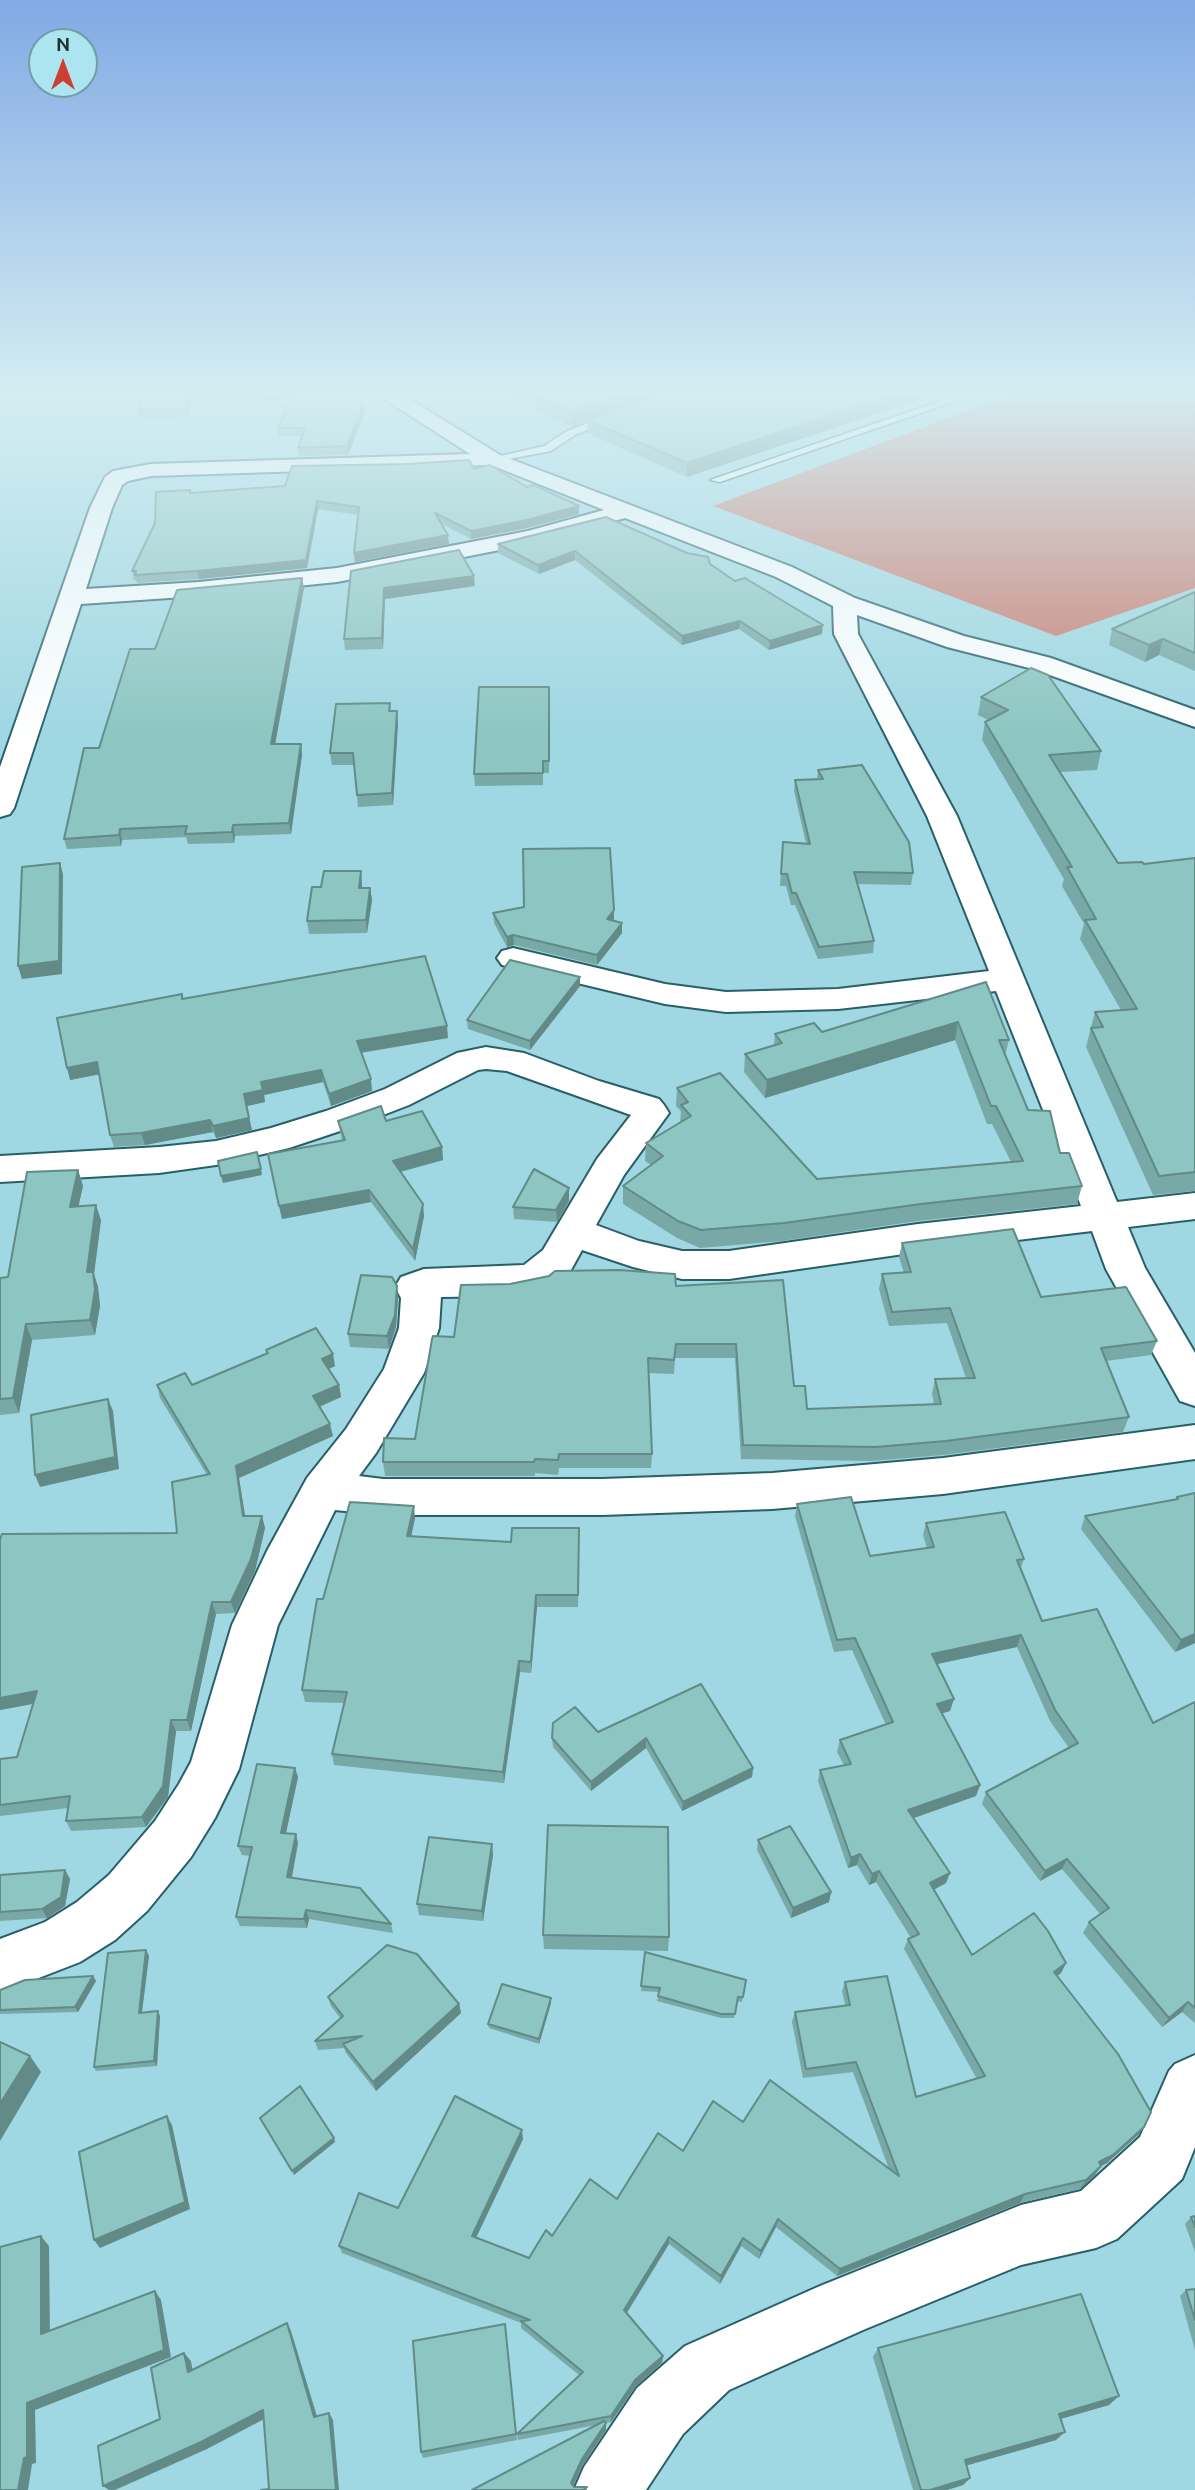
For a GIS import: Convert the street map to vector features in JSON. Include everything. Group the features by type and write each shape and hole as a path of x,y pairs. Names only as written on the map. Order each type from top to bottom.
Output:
{"street":[{"path":"0,808 102,507"},
{"path":"615,507 784,572 846,603 956,642 1042,663 1195,719"},
{"path":"72,597 199,589 337,575 530,537 625,511"},
{"path":"846,603 846,634 942,816 1126,1269 1195,1390"},
{"path":"513,958 665,994 726,1002 838,999 1010,979"},
{"path":"0,1169 159,1160 216,1153 276,1139 339,1118 397,1097 470,1061 486,1058 512,1061 650,1110 648,1118 610,1168 557,1260 535,1278 510,1282 424,1283 415,1287 421,1297 422,1309 419,1328 403,1373 361,1441 323,1491 293,1544 255,1625 214,1769 173,1839 128,1893 96,1921 61,1943 0,1966"},
{"path":"574,1232 633,1253 682,1265 729,1265 918,1238 1195,1206"},
{"path":"323,1491 383,1497 602,1497 772,1491 943,1476 1195,1442"},
{"path":"607,2490 660,2411 707,2368 842,2308 1021,2235 1096,2218 1161,2158 1189,2091 1195,2084"}],"shaded area":[{"path":"716,507 1195,507 1195,588 1056,636"}],"building":[{"path":"156,507 316,507 306,560 135,575 136,571 132,571 155,523"},
{"path":"359,507 575,507 471,531 435,513 448,535 354,553"},
{"path":"606,517 687,553 708,557 710,564 735,581 745,578 823,625 770,641 740,621 682,636 575,551 538,565 498,544"},
{"path":"459,550 474,576 384,588 382,638 344,639 351,571"},
{"path":"302,578 271,744 301,744 289,823 233,825 232,832 185,834 187,826 120,829 119,835 64,839 84,748 99,748 130,649 155,649 177,590"},
{"path":"1195,592 1195,653 1163,639 1149,645 1112,629"},
{"path":"1031,668 1048,675 1101,751 1049,755 1118,863 1144,864 1195,858 1195,1172 1159,1176 1091,1028 1103,1027 1095,1012 1137,1009 1085,920 1096,919 1067,867 1072,867 985,722 1008,710 981,697"},
{"path":"479,687 549,687 549,761 543,761 543,773 474,774"},
{"path":"390,703 389,711 397,711 392,793 357,795 353,753 330,753 336,704"},
{"path":"862,765 909,842 913,873 854,872 874,941 819,947 796,893 792,893 787,874 781,874 783,842 810,844 795,780 823,779 818,770"},
{"path":"610,848 614,910 607,919 622,923 597,955 513,935 507,937 493,913 524,907 523,849"},
{"path":"60,863 59,961 18,966 22,867"},
{"path":"324,871 361,871 359,888 370,888 366,920 307,921 312,887 321,887"},
{"path":"425,956 447,1026 357,1041 371,1079 329,1094 321,1070 261,1082 263,1090 244,1094 249,1118 213,1126 210,1120 141,1133 110,1135 97,1062 67,1068 57,1018 182,994 182,999"},
{"path":"510,960 580,977 530,1041 467,1020"},
{"path":"986,982 1009,1040 999,1040 1028,1110 1050,1111 1060,1153 1069,1153 1082,1186 784,1223 701,1230 678,1221 623,1186 663,1156 646,1143 691,1116 681,1105 688,1102 677,1088 720,1073 817,1179 1023,1161 996,1106 991,1106 958,1022 767,1080 745,1054 782,1043 775,1034 814,1023 822,1032"},
{"path":"381,1106 386,1121 422,1111 442,1147 393,1161 423,1204 413,1249 369,1190 279,1206 268,1154 345,1140 338,1121"},
{"path":"257,1152 261,1169 221,1176 218,1161"},
{"path":"534,1169 569,1188 556,1210 513,1207"},
{"path":"78,1170 70,1207 96,1205 87,1272 93,1272 95,1290 90,1320 26,1324 13,1398 0,1399 0,1278 8,1277 27,1172"},
{"path":"1013,1229 1041,1297 1126,1287 1157,1341 1101,1348 1129,1417 946,1441 876,1447 743,1445 736,1344 676,1344 674,1360 648,1358 652,1454 559,1454 558,1460 535,1459 534,1462 383,1462 384,1438 415,1439 432,1339 433,1336 454,1337 461,1285 510,1284 549,1276 555,1271 619,1270 675,1274 676,1286 783,1280 794,1386 805,1386 807,1409 941,1404 935,1379 975,1378 950,1308 892,1312 882,1274 911,1272 902,1243"},
{"path":"361,1275 392,1277 397,1286 395,1315 387,1336 348,1334"},
{"path":"316,1328 333,1354 322,1359 339,1385 313,1396 330,1424 236,1466 243,1516 262,1516 251,1559 231,1602 212,1602 187,1720 171,1720 163,1786 142,1817 66,1821 70,1796 0,1805 0,1759 17,1757 37,1691 0,1698 2,1534 177,1533 172,1482 210,1474 157,1385 185,1373 192,1385 268,1353 266,1350"},
{"path":"108,1399 115,1457 35,1475 31,1415"},
{"path":"1195,1493 1195,1634 1181,1640 1085,1516 1178,1499 1177,1497"},
{"path":"851,1497 870,1556 934,1547 926,1523 1005,1512 1024,1559 1017,1560 1042,1621 1097,1609 1153,1723 1195,1702 1195,2008 1188,2002 1169,2018 1089,1922 1109,1908 1067,1859 1045,1871 986,1792 1078,1743 1055,1710 1021,1635 932,1654 954,1699 937,1704 980,1785 908,1810 950,1873 930,1883 972,1955 1034,1913 1066,1963 1054,1972 1118,2054 1151,2112 1144,2127 1113,2155 1099,2162 1101,2166 1086,2180 1025,2194 840,2269 778,2219 761,2251 743,2238 721,2276 669,2237 624,2310 663,2356 635,2380 611,2416 517,2434 583,2372 521,2321 530,2320 339,2246 359,2193 398,2208 455,2096 522,2130 472,2236 529,2258 546,2230 552,2236 590,2179 617,2199 658,2133 683,2151 713,2101 743,2122 770,2080 899,2176 856,2062 806,2069 795,2012 850,2005 845,1982 887,1976 916,2097 985,2076 908,1939 919,1934 879,1871 872,1874 860,1854 851,1858 820,1770 851,1764 840,1740 893,1722 855,1638 837,1640 797,1504"},
{"path":"350,1502 414,1506 407,1536 511,1542 512,1528 579,1528 578,1595 536,1595 531,1662 519,1661 503,1772 332,1754 347,1692 302,1690 317,1599 323,1599"},
{"path":"701,1684 753,1768 683,1802 646,1738 591,1782 552,1738 553,1723 575,1707 598,1732"},
{"path":"257,1764 295,1768 281,1833 296,1834 287,1877 360,1888 391,1924 306,1910 304,1919 236,1917 252,1847 238,1846"},
{"path":"548,1825 668,1827 669,1937 543,1935"},
{"path":"790,1826 831,1892 793,1908 758,1840"},
{"path":"429,1837 492,1844 482,1911 417,1904"},
{"path":"65,1870 61,1897 42,1909 0,1912 0,1875"},
{"path":"387,1945 417,1954 459,2004 373,2082 343,2044 362,2036 315,2041 343,2016 328,1997"},
{"path":"146,1950 139,2013 158,2011 154,2061 94,2067 108,1953"},
{"path":"645,1952 746,1980 743,1997 738,1997 735,2014 721,2014 658,1996 660,1988 641,1986"},
{"path":"93,1976 75,2007 0,2010 0,1990 25,1980"},
{"path":"502,1984 551,1998 539,2039 488,2024"},
{"path":"0,2042 30,2056 0,2104"},
{"path":"300,2086 334,2138 292,2171 260,2118"},
{"path":"167,2116 185,2202 94,2240 79,2152"},
{"path":"41,2236 41,2334 155,2291 164,2350 27,2403 27,2457 24,2458 18,2490 0,2490 0,2247"},
{"path":"1195,2289 1195,2320 1186,2290"},
{"path":"1081,2294 1119,2396 1059,2414 1065,2432 965,2460 970,2478 930,2490 921,2490 878,2348"},
{"path":"287,2323 314,2417 329,2413 336,2490 261,2490 269,2489 263,2410 201,2442 103,2486 98,2446 160,2419 151,2368 184,2353 188,2372"},
{"path":"505,2324 516,2434 421,2452 413,2341"},
{"path":"604,2421 606,2423 582,2459 571,2483 574,2487 587,2487 583,2490 472,2490"}]}
